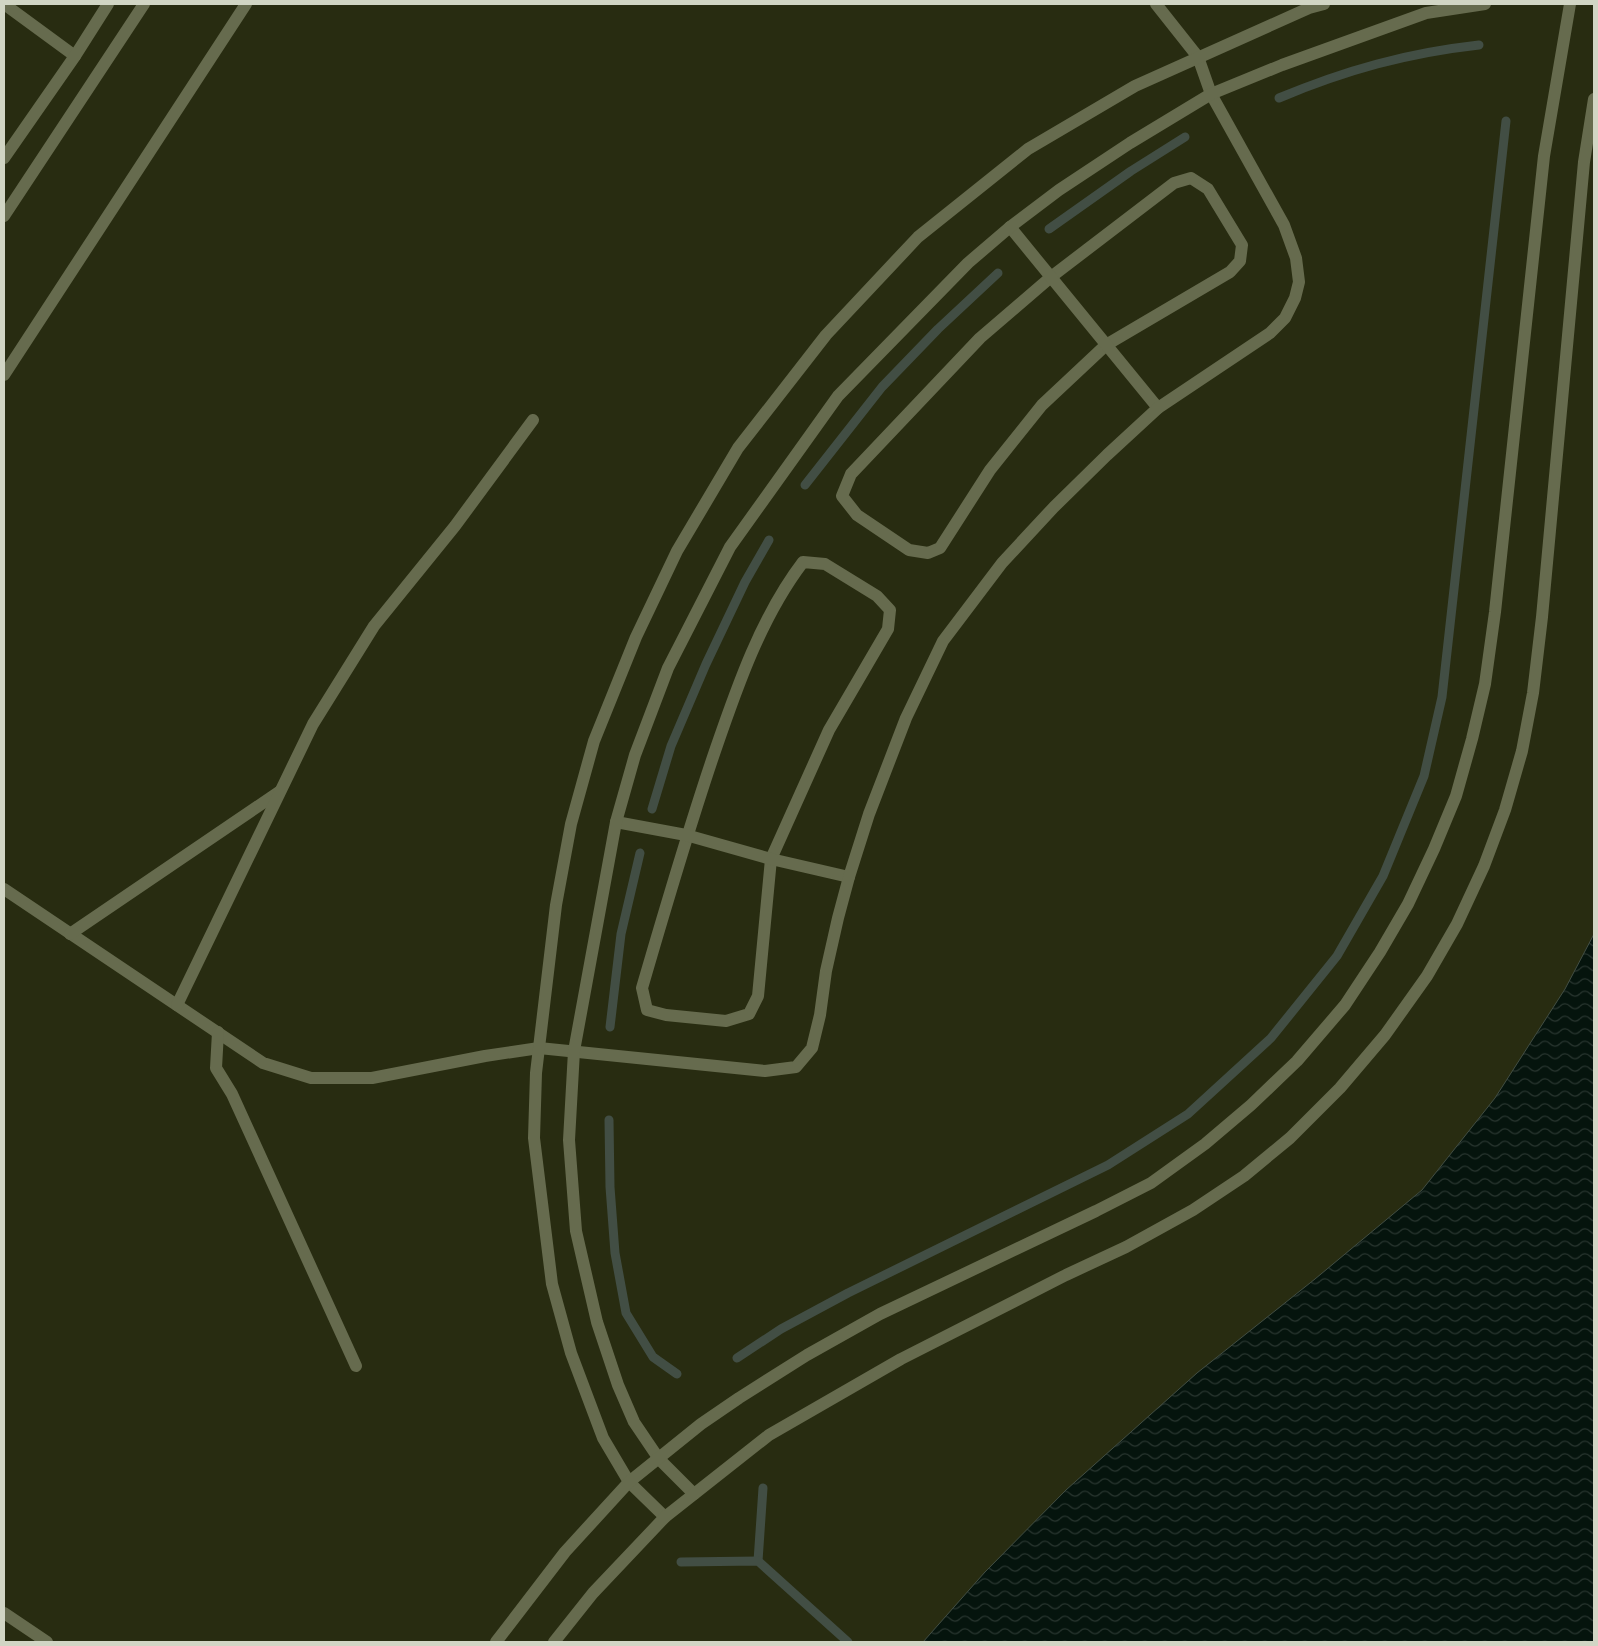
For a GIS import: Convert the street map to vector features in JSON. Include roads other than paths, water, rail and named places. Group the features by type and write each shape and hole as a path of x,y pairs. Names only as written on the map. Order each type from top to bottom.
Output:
{"street":[{"path":"4,4 76,56"},
{"path":"4,158 76,56 108,4"},
{"path":"4,216 144,4"},
{"path":"4,375 246,4"},
{"path":"4,889 263,1063 312,1078 372,1078 485,1056 539,1048 765,1071 796,1067 812,1048 820,1015 826,971 849,877 869,814 906,718 943,641 1002,562 1054,507 1158,408 1270,333 1285,318 1295,298 1299,282 1296,258 1284,225 1212,94 1198,57 1156,4"},
{"path":"665,1517 629,1482 603,1438 571,1353 552,1284 534,1138 536,1073 556,905 571,824 594,741 636,637 677,551 738,448 826,335 918,237 1028,149 1135,86 1309,8 1324,4"},
{"path":"694,1494 659,1458 634,1422 618,1384 597,1322 576,1230 569,1140 574,1051 616,822 635,755 668,668 730,546 838,396 968,263 1010,227 1059,190 1130,143 1212,94 1282,65 1426,14 1485,4"},
{"path":"496,1642 564,1552 629,1482 701,1424 807,1355 880,1314 1096,1211 1151,1182 1205,1144 1251,1105 1297,1061 1345,1005 1380,952 1408,904 1431,857 1456,796 1485,684 1496,602 1544,156 1570,4"},
{"path":"554,1642 593,1593 665,1517 769,1435 901,1359 1066,1275 1126,1247 1193,1210 1244,1176 1290,1138 1340,1088 1385,1035 1427,976 1458,924 1484,866 1505,810 1522,751 1533,693 1542,617 1583,172 1594,99"},
{"path":"1191,178 1208,189 1242,245 1240,261 1230,272 1106,345 1042,405 990,470 940,548 928,553 909,550 857,515 842,496 851,474 980,338 1051,277 1174,183 1191,178"},
{"path":"1010,227 1158,408"},
{"path":"177,1006 313,724 374,626 456,526 533,420"},
{"path":"803,562 824,564 877,596 890,610 888,629 829,730 771,859 758,996 749,1014 726,1021 666,1015 646,1010 642,988 686,835 729,710 766,621 803,562"},
{"path":"70,934 281,791"},
{"path":"616,822 686,835 771,859 849,877"},
{"path":"218,1032 216,1068 232,1094 356,1366"},
{"path":"4,1613 47,1642"}],"water":[{"path":"1594,934 1594,1642 923,1642 985,1572 1066,1490 1197,1373 1315,1279 1422,1190 1495,1098 1565,989"}],"waterway":[{"path":"1279,98 1328,79 1377,64 1452,48 1479,45"},
{"path":"737,1358 781,1329 848,1293 1108,1165 1188,1114 1271,1038 1337,956 1383,876 1424,776 1442,697 1506,121"},
{"path":"1049,229 1131,171 1185,137"},
{"path":"805,485 882,387 938,329 998,273"},
{"path":"652,809 671,746 706,664 745,582 769,540"},
{"path":"610,1027 621,934 640,853"},
{"path":"609,1120 610,1187 615,1253 626,1313 653,1357 677,1374"},
{"path":"758,1561 763,1488"},
{"path":"681,1562 758,1561 848,1642"}]}
